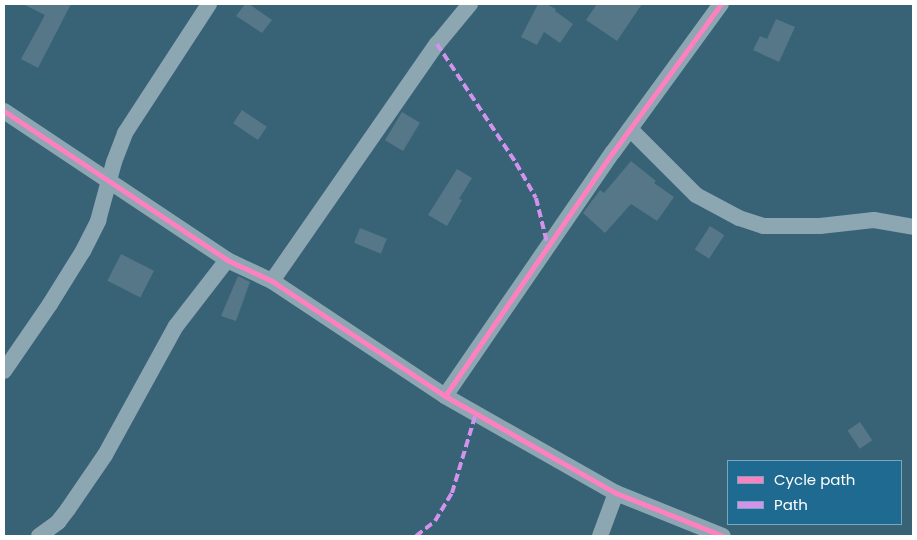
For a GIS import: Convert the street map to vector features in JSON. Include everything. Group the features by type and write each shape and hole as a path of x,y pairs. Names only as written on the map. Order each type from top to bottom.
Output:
{"street":[{"path":"4,371 84,251 98,221 114,162 125,133 209,4"},
{"path":"272,281 437,44 470,4"},
{"path":"445,396 630,129 721,4"},
{"path":"4,111 39,133 109,183 227,260 272,281 445,396 616,493 724,536"},
{"path":"630,129 696,195 739,218 764,226 820,226 874,220 913,227"},
{"path":"39,536 58,522 105,456 176,326 227,260"},
{"path":"600,536 616,493"}],"building":[{"path":"23,4 71,4 38,68 21,59 45,15"},
{"path":"245,4 249,4 272,20 262,33 236,16"},
{"path":"538,4 546,4 556,9 555,11 573,24 560,43 544,32 537,45 521,37"},
{"path":"597,4 642,4 617,41 586,20"},
{"path":"776,19 795,27 779,62 753,50 760,36 767,39"},
{"path":"242,110 267,127 258,140 233,123"},
{"path":"402,112 420,123 403,151 385,140"},
{"path":"631,161 656,181 654,183 674,197 657,221 631,204 605,233 583,213 600,190 604,193"},
{"path":"457,169 472,178 459,199 462,200 447,226 428,215"},
{"path":"710,226 724,235 709,259 695,249"},
{"path":"360,228 387,239 381,254 354,243"},
{"path":"121,254 154,271 140,298 107,281"},
{"path":"238,276 250,282 236,321 221,316"},
{"path":"860,422 872,440 860,449 848,430"}],"marked path":[{"path":"437,44 516,163 536,198 548,247"},
{"path":"416,536 435,521 452,493 476,413"}],"cycle path":[{"path":"445,396 613,152 721,4"},
{"path":"4,111 227,260 272,281 445,396 616,493 723,536"}]}
